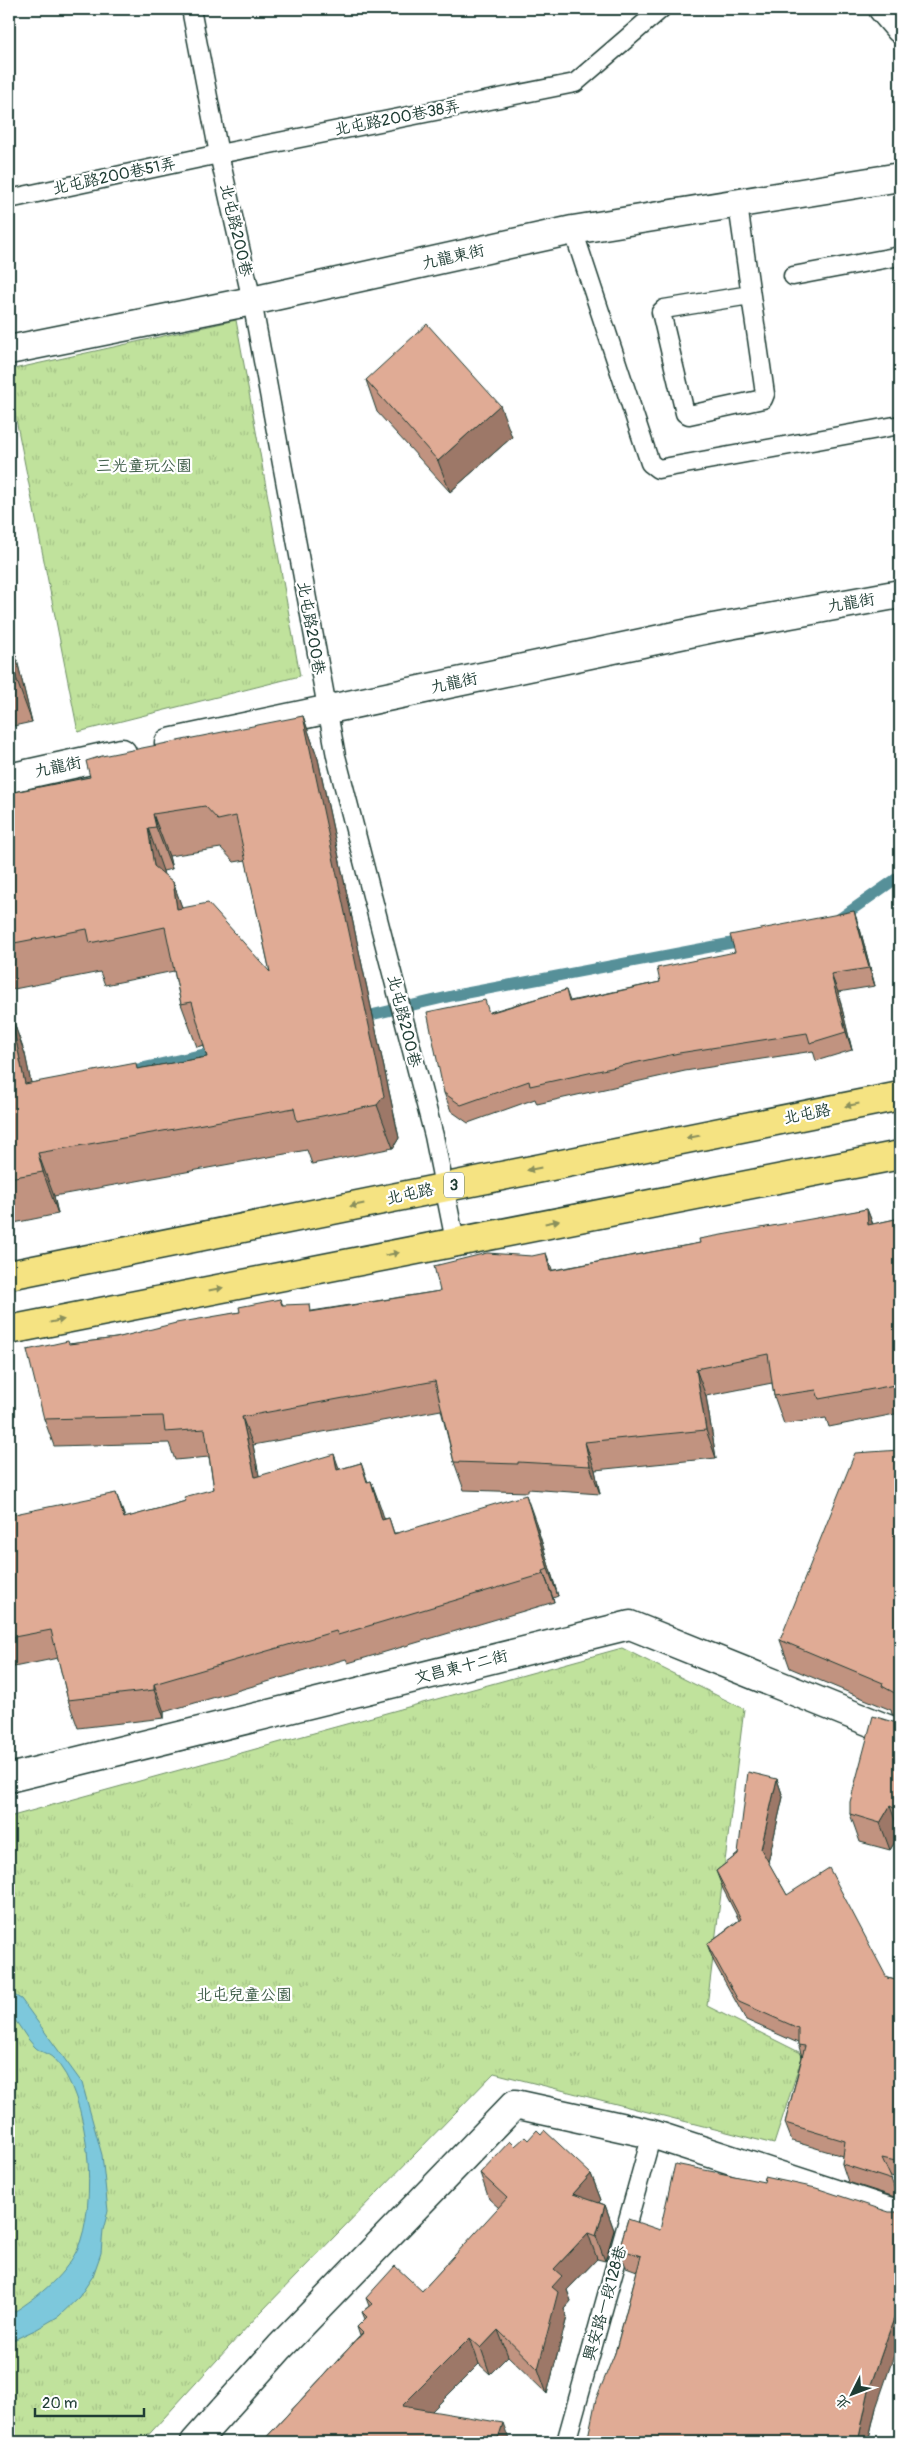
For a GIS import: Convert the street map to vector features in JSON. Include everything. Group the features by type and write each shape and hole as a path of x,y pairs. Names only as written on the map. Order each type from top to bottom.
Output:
{"main road":[{"name":"北屯路","path":"9,1275 900,1096"},
{"path":"9,1330 900,1155"}],"street":[{"path":"883,9 900,28"},
{"name":"九龍東街","path":"9,350 252,301 574,230 900,177"},
{"name":"九龍街","path":"9,778 713,628 900,594"},
{"name":"文昌東十二街","path":"9,1778 630,1625 900,1734"},
{"path":"195,2442 280,2347 515,2104 652,2134 900,2215"}],"lane":[{"name":"北屯路200巷","path":"191,9 219,154 252,301 336,756 434,1136 456,1241"},
{"name":"北屯路200巷38弄","path":"219,154 575,83 661,9"},
{"name":"北屯路200巷51弄","path":"9,199 219,154"},
{"path":"738,204 765,394 763,399 689,415 685,413 661,312 664,308 750,295"},
{"path":"574,230 653,468 658,470 900,425"},
{"path":"793,276 900,256"},
{"name":"興安路一段128巷","path":"566,2442 652,2134"}],"green space":[{"name":"三光童玩公園","path":"236,320 300,676 78,732 9,384 9,370"},
{"name":"北屯兒童公園","path":"622,1648 744,1709 707,2006 803,2054 774,2144 494,2073 260,2313 142,2442 9,2442 9,1817"}],"water":[{"path":"9,1992 21,1999 82,2083 102,2155 108,2211 103,2230 101,2253 93,2276 79,2297 59,2316 9,2342 9,2315 56,2279 77,2250 84,2231 89,2179 83,2123 76,2097 66,2075 53,2058 34,2046 9,2013"}],"building":[{"path":"427,324 500,405 438,461 366,380"},
{"path":"9,647 17,681 9,683"},
{"path":"303,716 384,1096 377,1105 297,1121 294,1108 38,1153 43,1172 9,1178 9,1012 25,1084 136,1063 137,1069 207,1057 192,1002 181,1004 165,927 90,943 87,929 9,944 9,793 90,777 86,761 102,756","holes":["205,806 218,820 236,816 270,972 208,903 177,909 173,882 154,866 148,828 156,827 153,814"]},
{"path":"854,911 869,968 831,974 846,1032 810,1043 807,1033 679,1053 530,1086 529,1081 461,1105 444,1093 427,1012 485,1000 489,1013 566,990 569,1002 660,982 657,968 735,952 730,935"},
{"path":"867,1209 868,1225 900,1218 900,1384 819,1399 816,1390 774,1396 768,1354 696,1369 706,1430 585,1442 590,1466 518,1462 518,1464 454,1462 435,1381 242,1417 255,1477 334,1454 337,1470 361,1463 367,1482 371,1481 382,1520 389,1518 394,1534 526,1495 548,1569 543,1571 544,1574 338,1635 336,1631 154,1684 154,1690 68,1700 51,1630 9,1638 9,1511 10,1515 116,1493 124,1518 186,1501 184,1497 214,1489 205,1429 165,1432 163,1416 44,1419 27,1350 68,1341 69,1344 116,1338 176,1323 240,1312 239,1307 280,1299 282,1305 309,1304 310,1312 440,1291 434,1266 487,1253 532,1256 546,1253 550,1271 700,1243 699,1239"},
{"path":"900,1450 900,1696 882,1686 883,1683 780,1640 855,1453"},
{"path":"873,1716 893,1722 900,1717 900,1811 890,1806 880,1823 850,1814 850,1802"},
{"path":"748,1772 777,1779 761,1849 787,1895 829,1868 887,1978 900,1981 900,2162 882,2158 892,2180 842,2164 845,2141 785,2123 805,2046 798,2045 798,2028 739,2002 707,1944 741,1919 716,1871 738,1854"},
{"path":"537,2130 541,2134 544,2130 591,2174 573,2194 605,2205 596,2236 588,2233 554,2269 562,2276 552,2287 558,2292 538,2369 498,2330 481,2348 470,2338 402,2406 503,2423 497,2442 262,2442 363,2333 357,2327 367,2317 362,2312 372,2304 366,2298 395,2266 422,2291 507,2198 480,2173 510,2141 515,2146 525,2137 528,2140"},
{"path":"675,2164 764,2182 765,2177 816,2188 889,2212 900,2210 900,2301 869,2390 858,2442 587,2442 596,2399 615,2353 641,2256 619,2249 628,2219 660,2230"}],"waterway":[{"path":"836,921 900,876"},
{"path":"358,1018 456,995 747,940"},
{"path":"129,1071 221,1050"}]}
